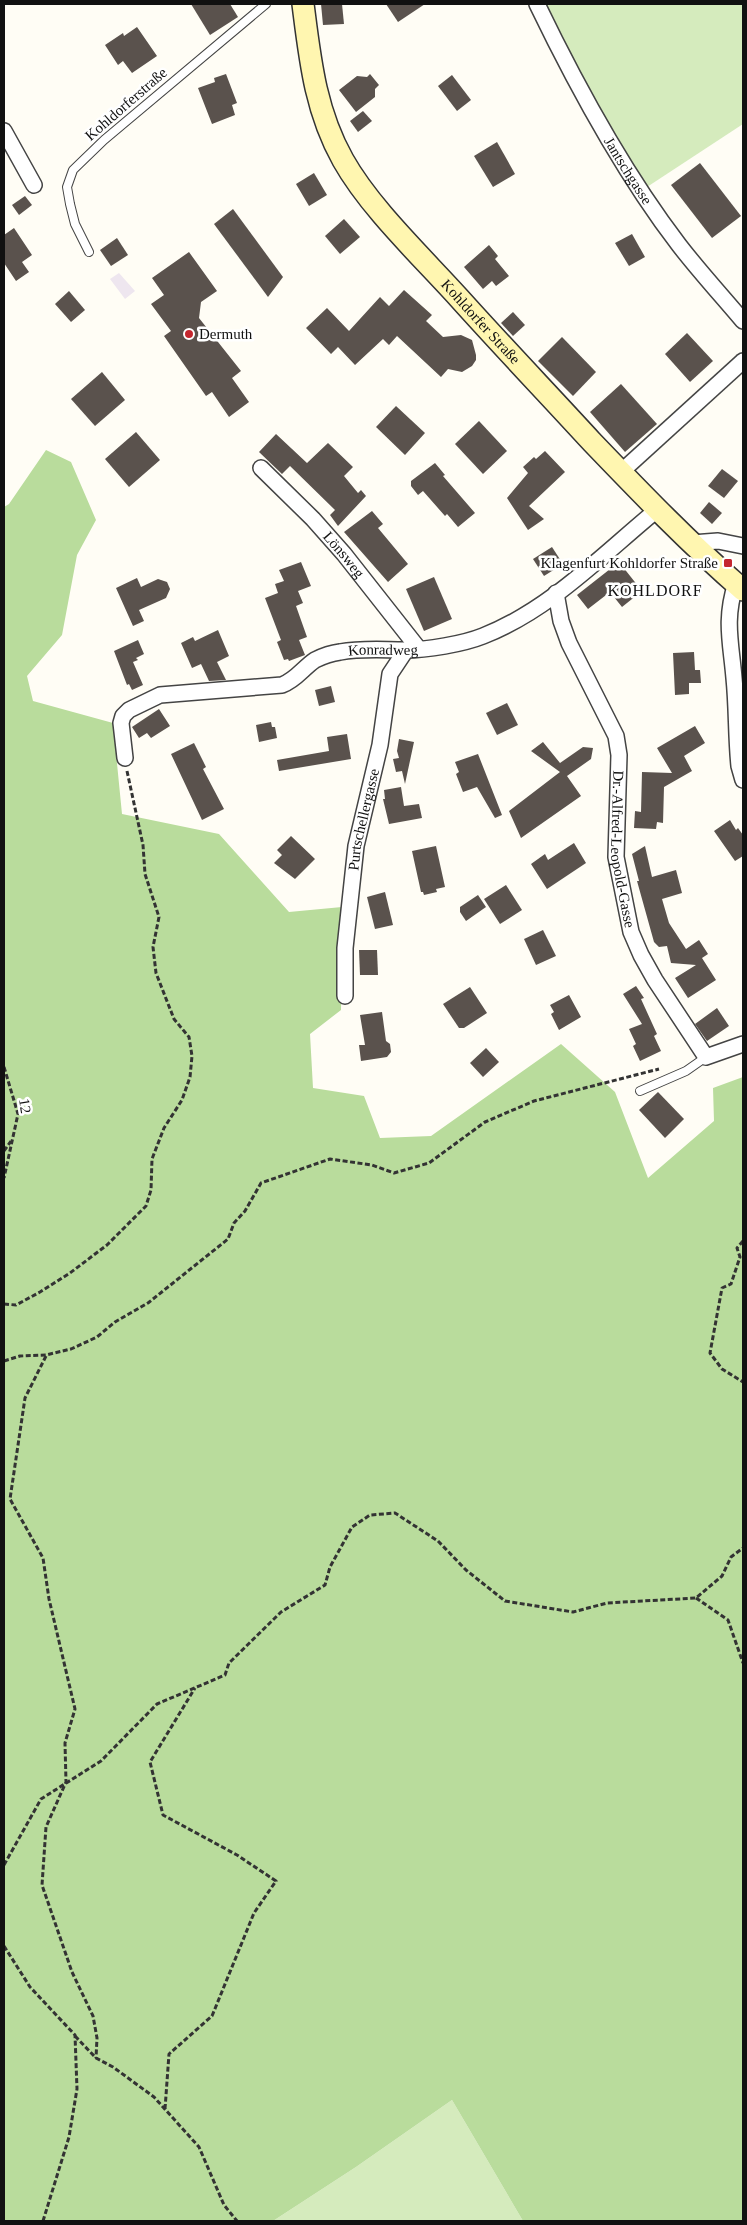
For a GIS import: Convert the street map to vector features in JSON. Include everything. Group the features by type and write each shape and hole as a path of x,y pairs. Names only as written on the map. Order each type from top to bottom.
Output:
{"street":[{"name":"Kohldorfer Straße","path":"303,4 313,81 324,116 343,159 366,194 488,330 621,472 692,543 740,586"},
{"name":"Jantschgasse","path":"537,4 569,72 638,186 680,246 743,320"},
{"path":"4,131 34,185"},
{"path":"621,472 743,361"},
{"name":"Lönsweg","path":"261,468 313,519 344,554 412,649"},
{"name":"Konradweg","path":"125,758 121,723 124,716 129,710 160,695 282,685 290,682 314,661 339,652 369,648 412,649 459,643 482,637 530,612 658,509"},
{"path":"692,543 718,541 743,546"},
{"path":"740,586 730,600 728,634 734,678 739,766 743,780"},
{"name":"Dr.-Alfred-Leopold-Gasse","path":"556,593 561,621 569,643 616,736 619,755 616,857 631,932 641,956 655,980 706,1057"},
{"name":"Purtschellergasse","path":"345,996 345,948 356,846 380,745 390,674 412,649"},
{"path":"706,1057 743,1044"}],"lane":[{"name":"Kohldorferstraße","path":"89,252 74,224 66,187 73,170 104,140 266,4"},
{"path":"640,1091 686,1071 706,1057"}],"path":[{"path":"4,1304 16,1305 70,1273 107,1245 146,1206 151,1190 152,1159 164,1128 182,1100 190,1077 192,1056 189,1037 174,1018 156,973 153,947 159,917 145,874 143,845 125,758"},
{"name":"12","path":"4,1067 18,1114 4,1178"},
{"path":"4,1360 20,1356 46,1355 71,1349 97,1337 115,1322 148,1303 228,1239 234,1223 245,1211 260,1182 330,1159 372,1165 394,1173 429,1163 485,1122 534,1101 668,1067"},
{"path":"4,1150 12,1140"},
{"path":"743,1241 737,1248 740,1257 731,1284 722,1288 710,1353 722,1369 743,1382"},
{"path":"46,1355 25,1398 10,1499 43,1558 49,1599 75,1709 66,1743 66,1782 46,1827 42,1885 72,1972 93,2016 97,2038 96,2058"},
{"path":"4,1865 41,1799 101,1761 157,1704 225,1675 229,1663 281,1612 324,1586 330,1567 352,1527 370,1515 395,1513 438,1541 466,1570 505,1601 573,1612 607,1603 696,1598 722,1576 731,1557 743,1548"},
{"path":"696,1598 728,1620 743,1663"},
{"path":"165,2109 169,2054 212,2016 254,1913 276,1881 237,1855 163,1815 150,1762 195,1688"},
{"path":"4,1946 30,1987 96,2058 113,2067 154,2096 199,2147 224,2205 237,2221"},
{"path":"43,2221 71,2128 77,2090 74,2035"}],"shaded area":[{"path":"119,273 135,291 125,299 110,279"}],"green space":[{"path":"546,4 743,4 743,124 647,187 591,94"},
{"path":"46,450 71,462 96,520 77,555 62,635 27,676 33,701 113,723 122,814 219,834 289,912 342,907 341,1010 310,1034 313,1088 364,1096 380,1138 431,1136 561,1044 615,1092 648,1178 714,1121 713,1088 743,1077 743,2221 523,2221 452,2100 356,2167 273,2221 4,2221 4,507 9,504"},
{"path":"452,2100 523,2221 273,2221 356,2167"}],"building":[{"path":"191,4 230,4 238,17 210,35"},
{"path":"321,4 342,4 344,24 323,25"},
{"path":"386,4 425,4 398,22"},
{"path":"137,27 157,56 132,73 123,61 118,65 105,45 123,33 124,36"},
{"path":"226,74 237,103 232,105 235,115 212,124 198,88 215,82 214,78"},
{"path":"370,74 379,85 375,89 375,97 356,112 339,90 357,76 367,77"},
{"path":"452,75 471,100 457,111 438,86"},
{"path":"363,111 372,121 358,132 350,121"},
{"path":"497,142 515,174 493,187 474,156"},
{"path":"700,163 741,216 712,238 671,185"},
{"path":"314,173 327,195 309,206 296,184"},
{"path":"25,196 32,205 19,215 12,205"},
{"path":"233,209 283,277 268,297 214,224"},
{"path":"344,219 360,237 340,254 325,236"},
{"path":"14,228 32,255 22,262 29,272 16,281 4,263 4,235"},
{"path":"632,234 645,257 629,266 615,243"},
{"path":"117,238 128,255 111,266 100,250"},
{"path":"489,245 498,256 495,259 509,276 496,286 492,281 483,289 464,267"},
{"name":"Dermuth","path":"189,252 217,291 201,302 199,318 241,371 232,378 249,402 229,417 212,392 206,396 164,336 171,331 151,304 164,295 152,278"},
{"path":"404,290 432,315 426,321 443,337 461,335 472,340 476,360 472,366 462,372 448,369 441,377 397,336 389,345 383,339 355,365 338,347 331,354 306,328 327,308 349,331 380,297 389,306"},
{"path":"69,291 85,310 71,322 55,304"},
{"path":"513,312 525,325 513,336 501,323"},
{"path":"687,333 713,361 690,382 665,354"},
{"path":"562,337 596,372 573,396 538,361"},
{"path":"102,372 125,400 95,426 71,399"},
{"path":"621,384 657,424 625,452 590,412"},
{"path":"396,406 425,433 405,455 376,427"},
{"path":"479,421 507,451 483,474 455,444"},
{"path":"136,432 160,460 129,487 105,459"},
{"path":"276,434 307,463 328,443 353,467 344,476 358,493 361,490 366,496 338,526 330,515 335,510 290,466 282,474 259,452"},
{"path":"545,451 565,472 529,506 544,519 528,530 507,498 528,473 523,467 534,457 536,459"},
{"path":"435,463 445,475 443,476 475,513 458,527 447,514 445,516 423,491 418,495 411,486 411,481"},
{"path":"722,469 738,481 724,498 708,486"},
{"path":"709,502 722,513 712,524 700,513"},
{"path":"372,511 383,524 378,528 408,564 388,582 344,532"},
{"path":"552,547 563,564 544,576 533,559"},
{"path":"301,562 311,586 298,591 303,603 296,606 307,637 299,640 305,655 289,661 288,659 284,660 277,642 281,640 265,598 278,593 275,584 284,581 279,570"},
{"path":"619,562 642,591 622,607 610,592 588,609 577,595"},
{"path":"434,577 452,619 424,631 406,589"},
{"path":"137,578 141,587 158,579 167,582 170,589 166,598 139,610 144,621 133,626 116,588"},
{"path":"218,630 229,656 217,662 226,680 209,681 201,664 192,668 181,643 193,637 195,641"},
{"path":"138,640 144,654 133,662 143,685 132,690 129,684 127,685 114,651"},
{"path":"694,652 695,670 700,670 701,683 689,683 689,694 675,695 673,653"},
{"path":"331,686 335,702 319,706 315,690"},
{"path":"507,703 518,725 497,735 486,713"},
{"path":"159,709 170,726 151,738 147,733 139,738 132,727"},
{"path":"271,722 272,727 275,727 277,738 259,742 256,725"},
{"path":"695,726 705,743 684,756 692,771 664,787 663,823 657,822 656,829 634,828 635,811 641,812 642,772 672,773 657,748"},
{"path":"347,734 351,759 279,771 277,760 329,751 327,737"},
{"path":"399,739 414,742 405,784 402,771 396,772 393,759 399,758 397,751"},
{"path":"543,742 560,763 583,747 593,748 591,759 567,776 581,796 521,838 509,811 560,772 531,751"},
{"path":"194,743 206,767 203,769 224,809 202,820 171,754"},
{"path":"478,754 502,815 495,818 477,787 463,792 456,774 459,772 455,762"},
{"path":"401,787 404,806 419,804 422,818 389,824 383,799 385,799 384,790"},
{"path":"730,820 736,830 738,828 743,835 743,856 735,861 714,831"},
{"path":"291,836 315,859 295,879 274,863 282,855 277,850"},
{"path":"574,843 586,863 547,889 531,864 545,854 548,860"},
{"path":"436,846 445,887 436,889 437,892 424,895 421,892 412,851"},
{"path":"645,846 652,877 676,870 682,893 662,899 669,923 686,949 699,940 708,954 702,958 716,980 688,998 675,978 696,965 671,963 667,946 659,947 654,942 637,881 639,881 632,854"},
{"path":"506,885 522,910 500,924 484,899"},
{"path":"385,892 393,925 375,929 367,897"},
{"path":"478,895 486,907 466,921 460,912 460,907"},
{"path":"543,930 556,956 536,965 524,939"},
{"path":"359,950 377,950 378,975 360,975"},
{"path":"636,986 644,998 641,999 657,1034 654,1036 661,1051 640,1061 633,1046 636,1044 629,1029 642,1024 623,994"},
{"path":"470,987 487,1013 464,1028 459,1028 443,1004"},
{"path":"569,995 581,1017 559,1030 551,1014 554,1012 550,1005"},
{"path":"717,1008 729,1026 707,1041 695,1024"},
{"path":"382,1012 386,1041 390,1044 391,1052 387,1057 361,1061 359,1045 365,1045 360,1015"},
{"path":"486,1048 499,1062 483,1077 470,1063"},
{"path":"658,1092 684,1119 665,1138 639,1110"}],"place":[{"name":"Dermuth","path":"189,334"},
{"name":"Klagenfurt Kohldorfer Straße","path":"728,563"}],"district":[{"name":"KOHLDORF","path":"655,590"}]}
